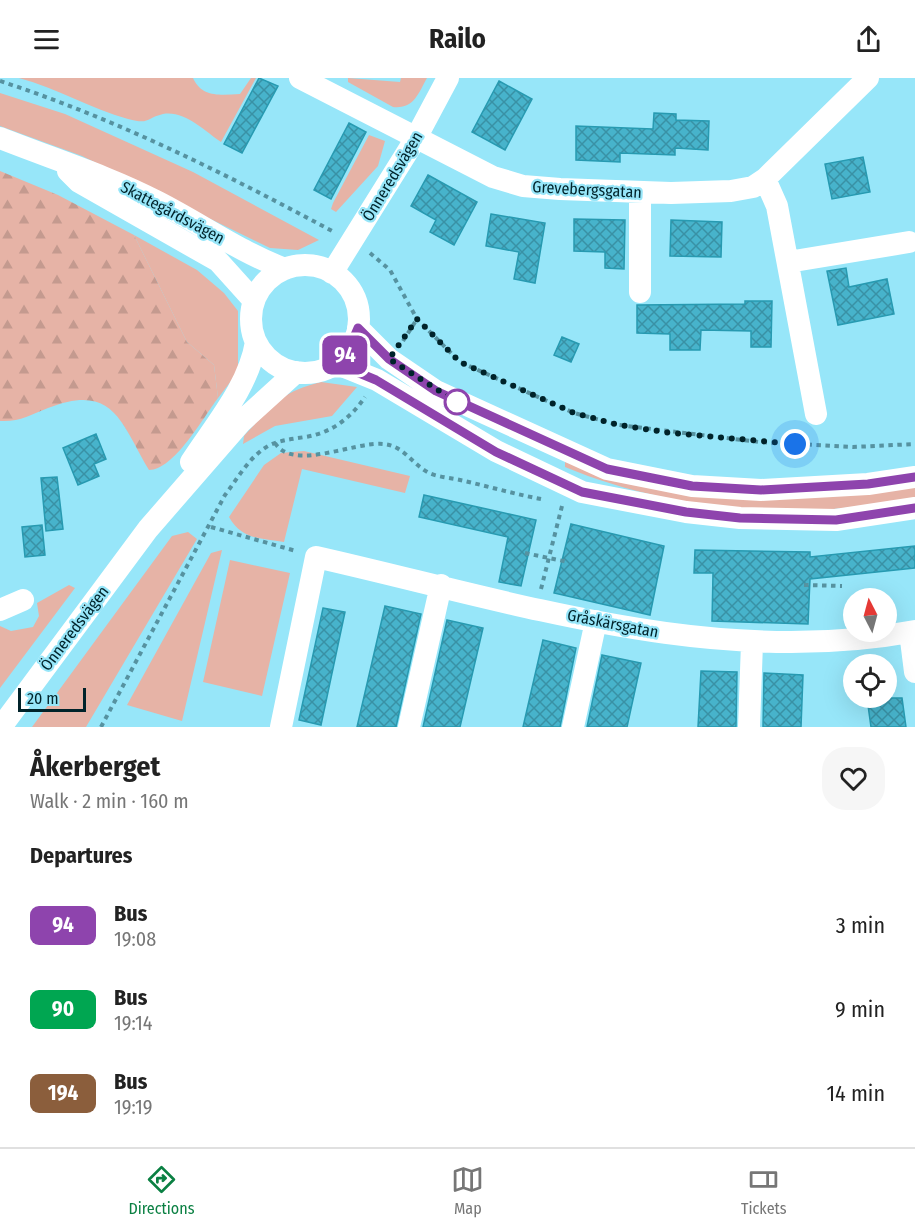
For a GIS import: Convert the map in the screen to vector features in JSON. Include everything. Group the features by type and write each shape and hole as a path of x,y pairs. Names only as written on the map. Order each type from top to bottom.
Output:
{"street":[{"name":"Grevebergsgatan","path":"300,78 493,177 524,186 640,192 731,190 753,187 765,179 868,78"},
{"name":"Önneredsvägen","path":"332,273 416,138 448,78"},
{"name":"Skattegårdsvägen","path":"0,138 58,162 112,180 158,202 258,259 285,269 310,265 332,273"},
{"name":"Skattegårdsvägen","path":"58,162 79,182 218,261 254,301"},
{"path":"765,179 777,206 816,414"},
{"path":"640,192 640,292"},
{"path":"788,262 909,242"},
{"path":"285,269 264,283 254,301 251,317 255,342 271,361 296,372 318,371 335,363 348,351 358,328 358,315 351,291 332,273"},
{"path":"358,328 389,359 457,402 607,469 692,486 761,490 868,484 915,477"},
{"name":"Önneredsvägen","path":"1,727 148,529 241,385 253,358 255,342"},
{"path":"335,363 376,380 496,452 582,492 686,512 740,518 836,520 915,508"},
{"name":"Önneredsvägen","path":"148,529 241,422 296,372"},
{"path":"281,727 316,557"},
{"name":"Gråskärsgatan","path":"316,557 537,609 678,636 752,643 823,641 912,631"},
{"path":"409,727 441,585"},
{"path":"0,610 23,600"},
{"path":"573,727 596,621"},
{"path":"912,631 915,672"},
{"path":"749,727 752,643"}],"path":[{"path":"0,81 70,104 154,140 247,185 352,242 390,270 417,319 460,362 574,413 619,425 759,442 853,447 915,444"},
{"path":"389,359 417,319"},
{"path":"101,727 211,527 225,495 246,465 261,451 275,443 325,432 347,419 376,380"},
{"path":"275,443 279,449 295,456 327,453 370,443 387,444 407,453 429,473 540,499 552,498"},
{"path":"537,609 564,498"},
{"path":"211,527 316,557"},
{"path":"525,553 568,562"},
{"path":"804,585 842,586"}],"green space":[{"path":"19,78 193,78 201,89 213,94 226,95 240,94 251,78 256,78 221,142 194,122 179,115 163,114 144,121 135,121"},
{"path":"348,78 400,82 401,78 427,78 411,103 406,106 393,107 348,82"},
{"path":"0,93 65,114 193,172 319,240 298,250 270,248 82,156 0,126"},
{"path":"369,135 385,141 378,166 336,212 331,209 333,203"},
{"path":"0,171 58,195 134,235 187,342 214,365 218,398 187,442 159,468 149,470 122,423 102,404 88,400 70,401 19,419 0,421"},
{"path":"134,235 197,270 224,293 238,311 238,372 218,398 214,365 187,342"},
{"path":"321,382 357,387 332,416 275,426 243,444 244,436 277,402 295,390"},
{"path":"304,451 410,476 405,493 302,469 284,542 253,537 234,525 229,517 264,465 281,453"},
{"path":"565,462 610,474 915,485 915,499 800,511 731,508 629,489 565,467"},
{"path":"188,532 197,539 86,727 32,727 172,536"},
{"path":"222,550 182,721 127,705 211,553"},
{"path":"230,560 290,573 262,696 203,682"},
{"path":"69,585 75,588 0,688 0,626 11,631 33,627 39,616 37,603"}],"building":[{"path":"259,78 278,86 242,153 224,144"},
{"path":"499,81 532,99 505,150 472,132"},
{"path":"654,113 676,114 676,120 709,121 708,150 675,148 675,155 620,153 620,162 576,160 576,126 653,129"},
{"path":"349,123 366,132 331,199 314,190"},
{"path":"863,157 870,192 832,199 825,164"},
{"path":"428,175 477,202 454,245 430,232 436,220 411,206"},
{"path":"491,214 545,223 535,283 514,279 519,252 486,246"},
{"path":"574,219 625,220 624,269 605,268 605,252 574,251"},
{"path":"671,220 722,222 721,257 670,256"},
{"path":"846,268 849,287 887,279 894,314 838,325 827,271"},
{"path":"745,301 772,301 771,347 751,347 751,331 701,330 700,350 670,350 670,334 637,333 637,305 745,304"},
{"path":"562,337 579,344 571,362 554,355"},
{"path":"96,434 106,459 94,464 99,476 78,485 63,448"},
{"path":"57,477 63,529 46,531 41,478"},
{"path":"424,495 536,520 521,586 499,582 508,537 419,517"},
{"path":"571,524 664,546 650,615 554,593"},
{"path":"42,525 45,555 25,557 22,527"},
{"path":"915,546 915,568 810,579 808,624 712,621 713,573 694,573 695,550 810,552 810,557"},
{"path":"385,606 421,614 396,727 357,727"},
{"path":"323,608 345,612 321,725 299,720"},
{"path":"447,620 483,628 460,727 423,727"},
{"path":"543,640 576,648 560,727 523,727"},
{"path":"602,655 641,663 627,727 587,727"},
{"path":"701,671 737,672 736,727 698,727"},
{"path":"764,673 803,675 801,727 763,727"},
{"path":"897,698 902,698 906,727 871,727 868,708 897,708"}],"bus line":[{"name":"94","path":"915,477 868,484 805,489 761,490 692,486 607,469 457,402 436,391 389,359 370,343 358,328 348,351 335,363 355,369 376,380 496,452 582,492 686,512 740,518 836,520 915,508"}],"route":[{"path":"457,402 436,391 389,359 417,319 435,340 460,362 574,413 619,425 671,433 795,444"}]}
